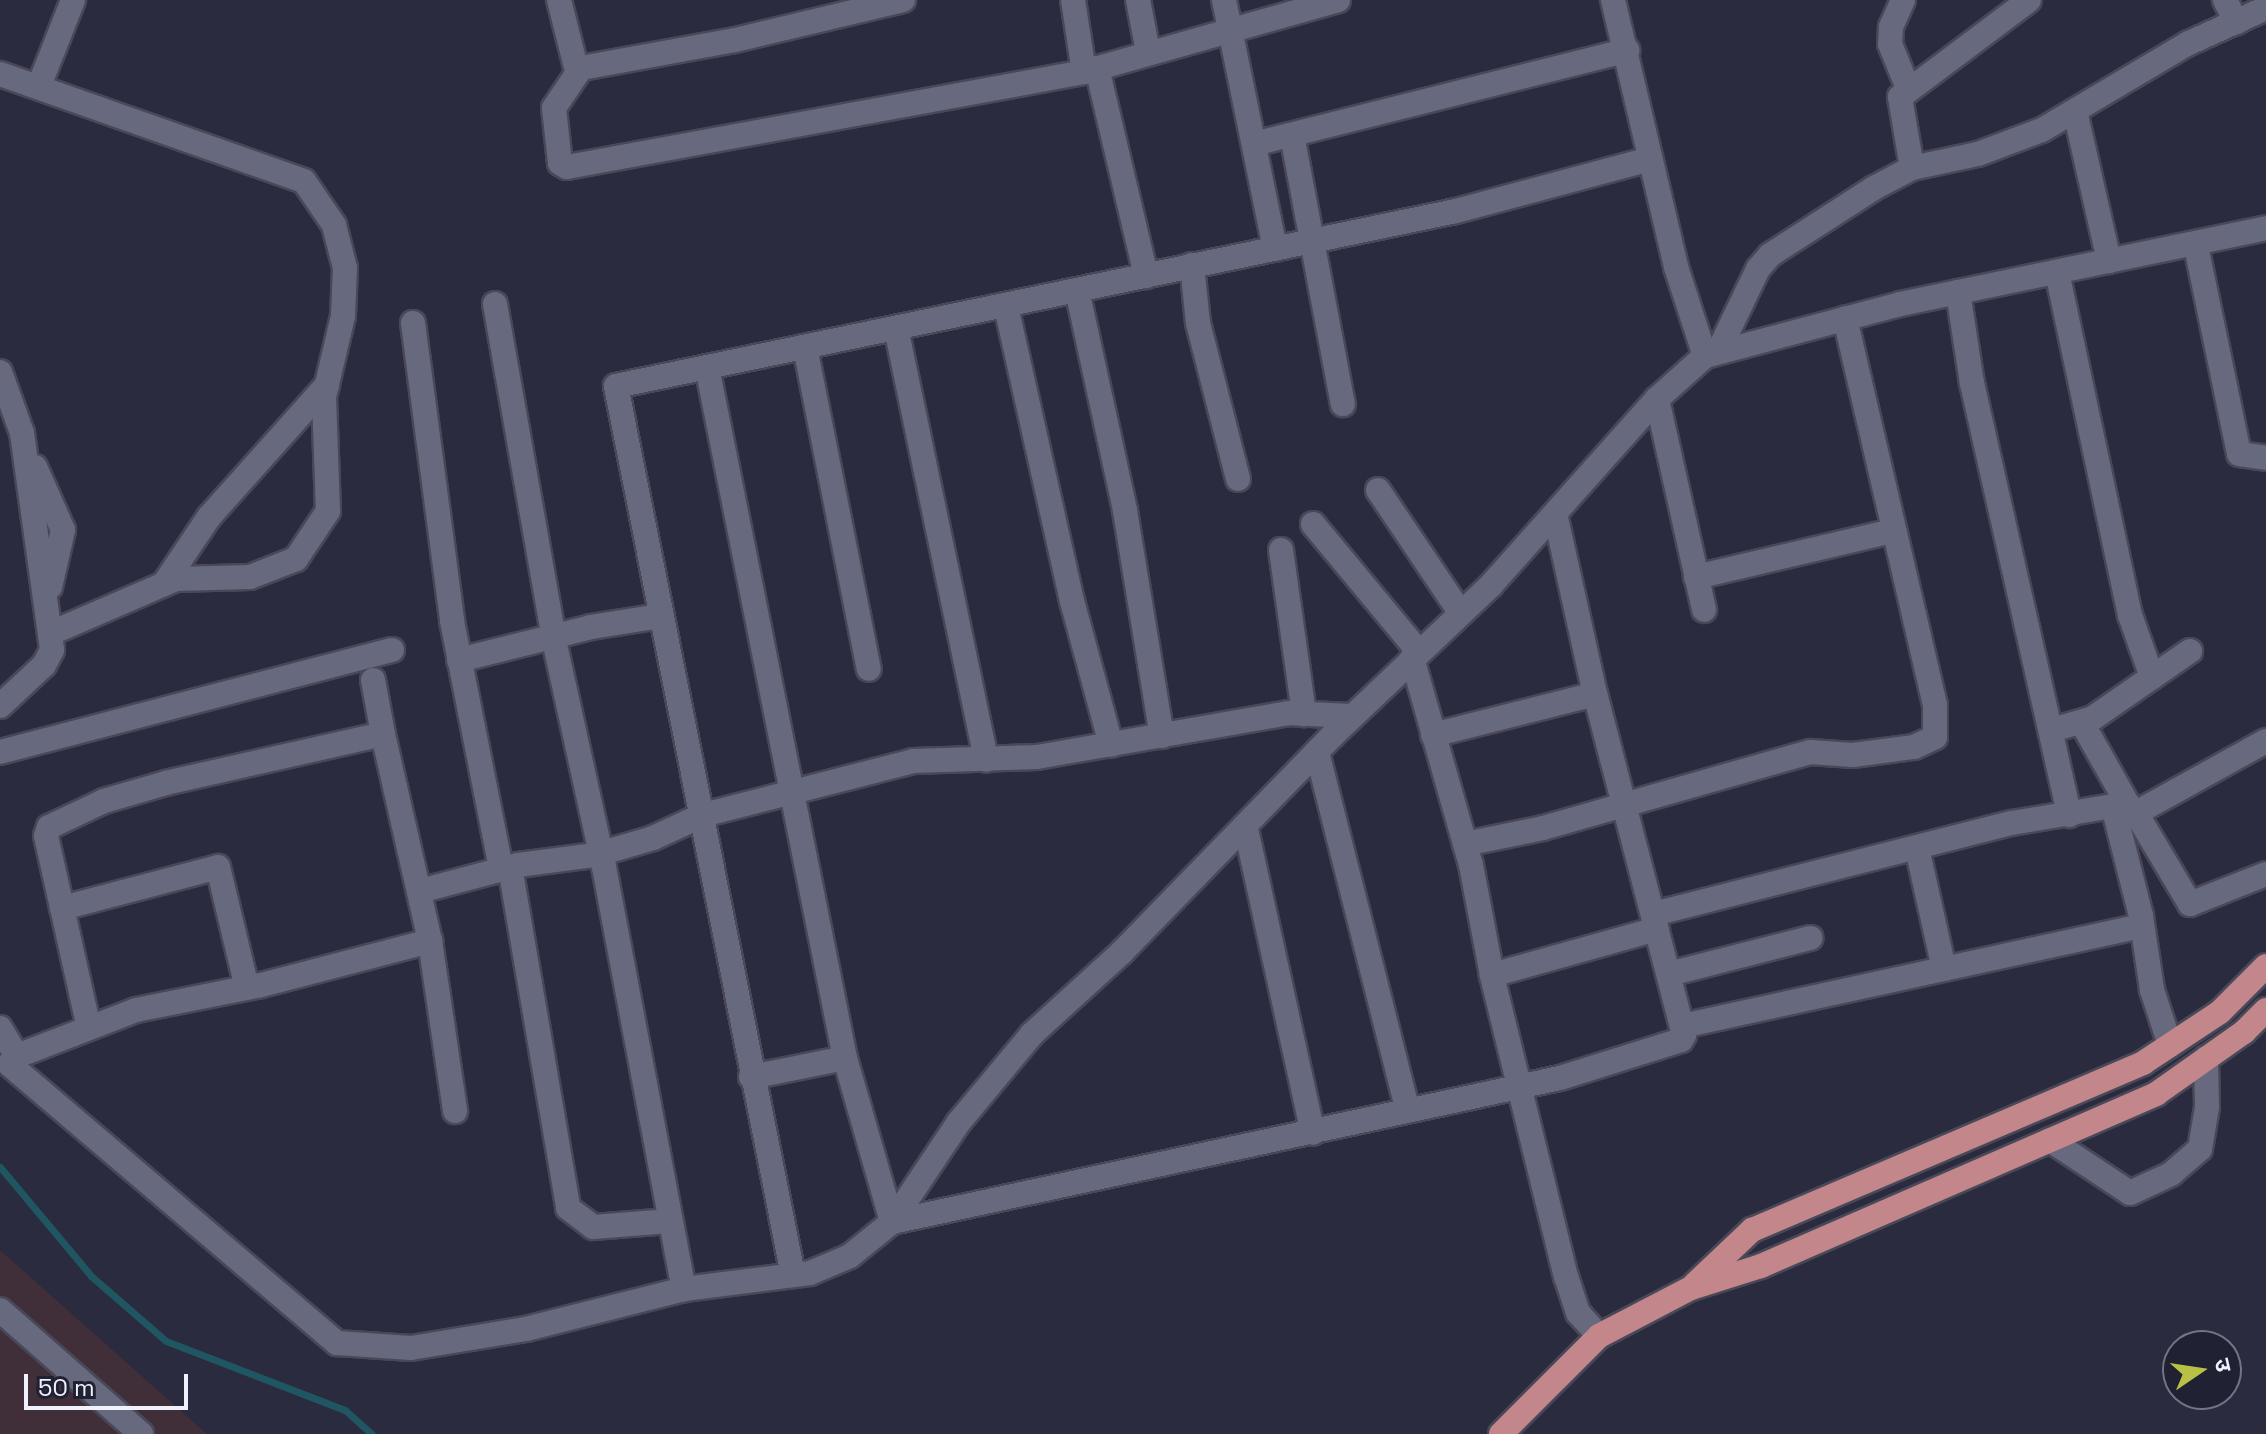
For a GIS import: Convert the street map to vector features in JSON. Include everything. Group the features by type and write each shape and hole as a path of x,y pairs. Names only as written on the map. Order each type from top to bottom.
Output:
{"main road":[{"path":"1691,1288 1752,1230 2143,1063 2220,1012 2266,966"},
{"path":"1501,1434 1548,1382 1599,1336 1691,1288 1761,1266 2156,1094 2266,1010"}],"street":[{"path":"39,86 73,0"},
{"path":"559,0 577,71 553,119 560,163 567,167 1090,70 1332,1"},
{"path":"577,71 766,34 903,0"},
{"path":"1073,0 1146,276"},
{"path":"1138,0 1148,52"},
{"path":"1224,0 1275,249"},
{"path":"1613,0 1676,267 1712,353"},
{"path":"1903,0 1891,27 1890,44 1908,88"},
{"path":"1912,168 1899,107 1908,88 2029,0"},
{"path":"2225,0 2236,22"},
{"path":"0,1028 9,1060 337,1343 411,1348 526,1329 684,1289 793,1275 850,1256 892,1222 959,1122 1032,1034 1246,829 1352,716 1460,612 1555,514 1657,399 1712,353 1758,269 1770,255 1912,168 1992,150 2075,111 2187,44 2266,8"},
{"path":"1254,144 1627,50"},
{"path":"0,74 304,181 334,225 345,268 343,316 327,385 328,511 296,559 250,577 176,579 51,633"},
{"path":"2075,111 2109,261"},
{"path":"1292,135 1343,404"},
{"path":"793,1275 751,1077 703,815 615,390 621,384 1456,211 1650,159"},
{"path":"1712,353 1958,292 2196,246 2266,228"},
{"path":"2196,246 2239,454 2266,458"},
{"path":"1192,265 1198,323 1238,479"},
{"path":"2057,272 2130,615 2152,677"},
{"path":"1077,290 1125,511 1162,736"},
{"path":"1958,292 1972,383 2069,815"},
{"path":"495,304 554,640 600,853 684,1289"},
{"path":"1006,306 1072,601 1111,745"},
{"path":"1465,844 1627,805 1810,752 1853,755 1914,747 1935,737 1935,705 1892,531 1845,318"},
{"path":"413,323 459,660 505,868 568,1208 593,1227 670,1221"},
{"path":"896,328 986,760"},
{"path":"805,347 869,669"},
{"path":"707,367 845,1058 892,1222"},
{"path":"0,372 23,440 52,650 0,717"},
{"path":"164,584 209,517 327,385"},
{"path":"0,388 23,440"},
{"path":"1657,399 1704,610"},
{"path":"1378,490 1460,612"},
{"path":"892,1222 1593,1071 1669,1046 1684,1038 1627,805 1595,694 1555,514"},
{"path":"1313,524 1415,655 1433,735 1465,844 1516,1086 1578,1313 1599,1336"},
{"path":"1696,577 1892,531"},
{"path":"1281,550 1304,714"},
{"path":"0,706 27,681 47,600"},
{"path":"459,660 554,640 591,627 660,616"},
{"path":"0,752 392,650"},
{"path":"2052,730 2082,723 2190,651"},
{"path":"373,680 430,941 455,1111"},
{"path":"1433,735 1595,694"},
{"path":"420,891 505,868 600,853 653,838 703,815 913,761 986,760 1111,745 1304,714 1352,716"},
{"path":"2082,723 2125,808 2190,904 2266,874"},
{"path":"88,1024 46,836 49,827 104,801 166,783 383,734"},
{"path":"1492,975 1656,922 1917,848 2012,823 2125,808 2266,741"},
{"path":"1317,752 1408,1111"},
{"path":"2125,808 2152,990 2170,1045"},
{"path":"1246,829 1313,1133"},
{"path":"1917,848 1944,969"},
{"path":"62,908 218,867 247,988"},
{"path":"1682,1026 2142,926"},
{"path":"1669,974 1810,938"},
{"path":"9,1060 88,1024 247,988 430,941"},
{"path":"751,1077 845,1058"},
{"path":"2050,1140 2130,1193 2171,1174 2200,1149 2207,1107 2206,1058"},
{"path":"0,1310 141,1434"}],"shaded area":[{"path":"0,1250 207,1434 0,1434"}],"waterway":[{"path":"0,1167 91,1276 166,1341 345,1410 372,1434"}]}
